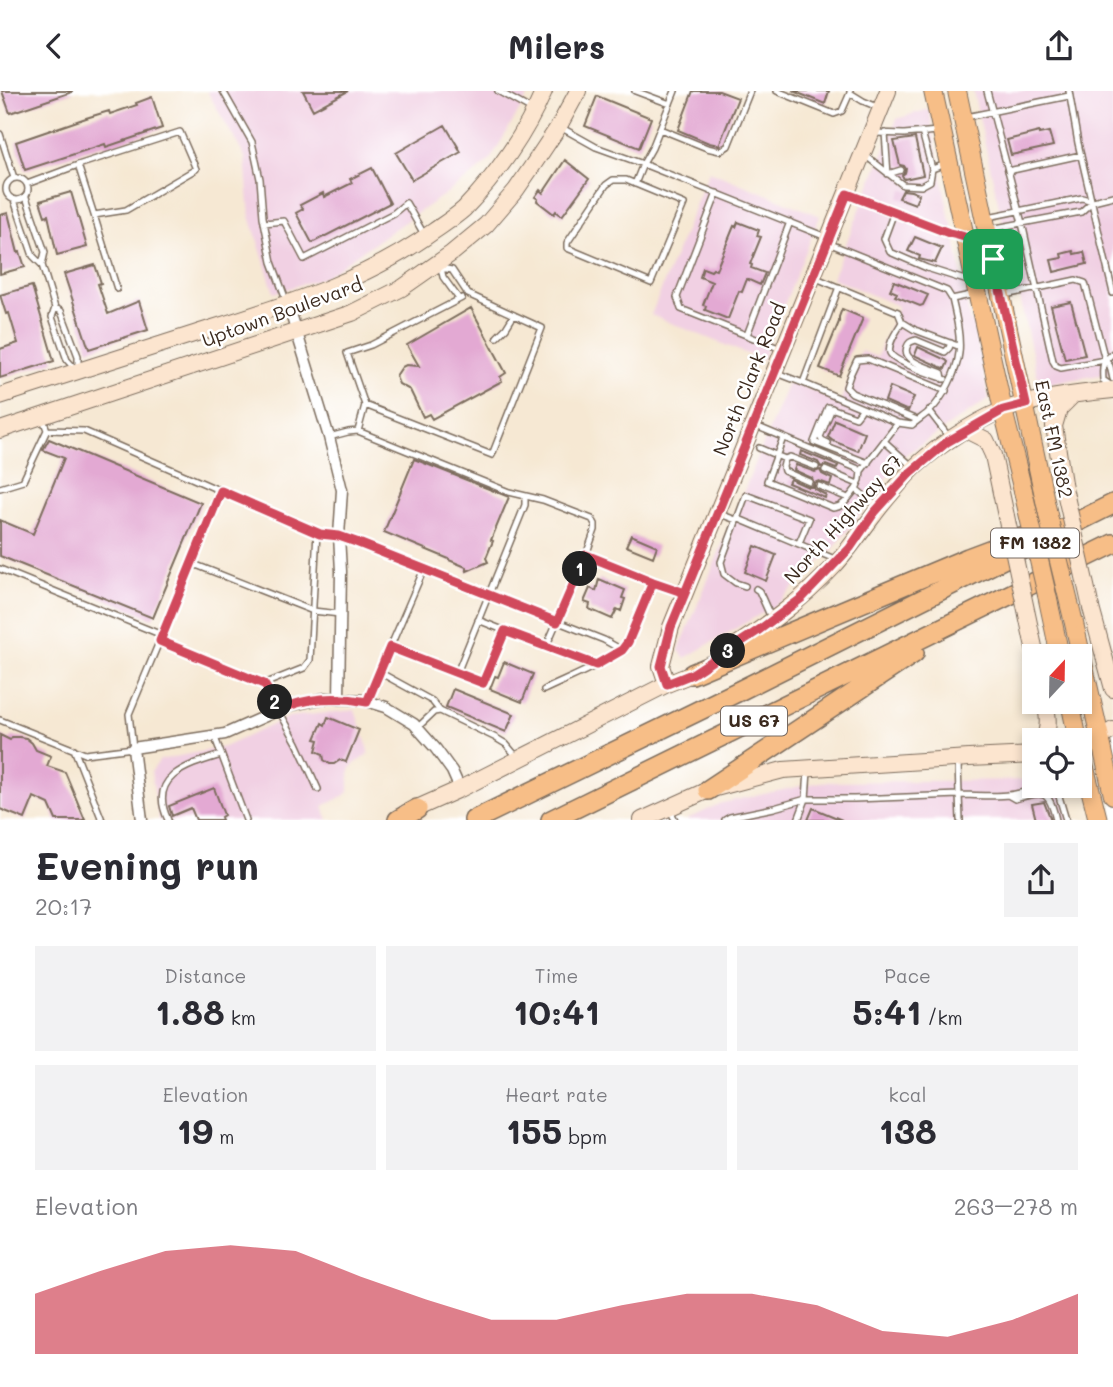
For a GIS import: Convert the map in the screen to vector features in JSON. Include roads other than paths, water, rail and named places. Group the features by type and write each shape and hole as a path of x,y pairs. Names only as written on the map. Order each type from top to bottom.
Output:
{"highway":[{"name":"US 67","path":"474,820 1113,504"},
{"path":"692,674 968,558 1085,517"},
{"name":"US 67","path":"551,820 1113,544"},
{"path":"708,790 949,630 957,622"},
{"path":"398,820 417,809"}],"main road":[{"name":"FM 1382","path":"933,91 1058,644"},
{"name":"East FM 1382","path":"957,91 1026,404 1041,485 1073,619 1107,734 1113,795"},
{"path":"949,163 962,170 969,207 979,227 986,224"},
{"path":"966,236 993,259"},
{"path":"1092,794 1098,817"}],"street":[{"name":"Uptown Boulevard","path":"0,396 288,304 368,271 426,237 462,210 509,152 535,112 544,91"},
{"name":"Uptown Boulevard","path":"0,430 45,423 88,401 352,313 402,288 439,266 486,225 516,190 559,126 578,91"},
{"name":"North Clark Road","path":"667,684 661,666 671,627 863,154 878,133 881,109 888,91"},
{"path":"535,112 559,126"},
{"path":"439,266 432,255 434,241 462,210"},
{"path":"288,304 329,437 342,490 339,536 340,699"},
{"path":"78,371 88,401"},
{"name":"North Highway 67","path":"391,820 460,789 667,684 692,674 772,621 802,598 839,560 879,508 915,468 950,439 1003,410 1072,396 1112,384"},
{"path":"1072,396 1059,409 1054,426 1063,483 1091,608 1113,689"},
{"path":"966,430 986,440 993,455 1033,644"},
{"path":"142,820 132,748 225,734 288,706 325,698 367,702 386,707 414,724 452,771 460,789"},
{"path":"642,820 672,814 708,790 783,770 1022,754"}],"lane":[{"path":"223,91 252,142 272,262 288,304"},
{"path":"498,91 535,112"},
{"path":"635,91 670,104"},
{"path":"635,184 675,91"},
{"path":"660,129 720,151 728,146 750,91"},
{"path":"777,91 834,114 842,111 850,92 881,109"},
{"path":"988,91 1022,223 1053,361 1061,368 1105,360"},
{"path":"963,118 1069,94 1113,293"},
{"path":"559,126 596,147 790,222 947,291 952,299 959,353 946,391 929,411 912,425 898,423 775,371"},
{"path":"888,174 886,152 878,133 942,131"},
{"path":"27,184 180,132 197,169 126,210 94,215"},
{"path":"863,154 903,184 921,186 930,181 931,166 922,132"},
{"path":"0,134 14,178"},
{"path":"916,143 924,141"},
{"path":"886,152 896,149"},
{"path":"1008,171 1081,155"},
{"path":"921,166 949,163"},
{"path":"78,165 117,289"},
{"path":"888,174 901,170"},
{"path":"26,197 19,201 14,200 3,192 14,178 23,179 27,184 26,197 45,252 42,265"},
{"path":"613,180 626,180 635,184 684,204 651,283 566,249 567,243 606,184 613,180"},
{"path":"717,193 677,297 681,309 783,350"},
{"path":"847,194 949,233 966,236"},
{"path":"986,224 1018,211 1082,198 1093,201 1113,196"},
{"path":"14,200 33,256 42,265 55,308 52,317 67,361 78,371"},
{"path":"986,224 1022,223 1082,212 1093,201"},
{"path":"264,223 284,221 304,259 394,213 406,204 426,237"},
{"path":"894,212 884,239 890,252 977,289"},
{"path":"747,335 790,222"},
{"path":"365,405 492,455 542,328 468,295 452,270 439,266"},
{"path":"439,266 443,277 459,299"},
{"path":"813,276 898,312 902,323 915,330 958,345"},
{"path":"1001,296 1076,280 1085,283 1105,360 1110,366 1112,384"},
{"path":"803,383 839,287"},
{"path":"952,299 977,289"},
{"path":"358,431 365,405 347,353 371,345 468,295"},
{"path":"55,308 61,311 78,356 78,371"},
{"path":"496,338 514,315"},
{"path":"902,323 893,338 891,355 950,381"},
{"path":"943,379 942,373 913,361 905,352 911,341 915,340 945,352 951,343"},
{"path":"1112,384 1103,380 1102,367 1113,353"},
{"path":"918,420 852,393 846,387 858,360 868,359 946,391"},
{"path":"862,408 856,417 828,407 814,442 868,463"},
{"path":"929,411 950,439"},
{"path":"0,488 23,481 45,423 84,431 317,532 339,536 604,640 622,650"},
{"path":"783,437 767,481 833,508 839,507 857,487 861,471 898,423"},
{"path":"753,425 861,471"},
{"path":"329,437 358,431 509,492 543,500 592,519 595,530 546,647"},
{"path":"884,441 915,468"},
{"path":"759,448 785,459 790,457 816,467"},
{"path":"785,459 784,471 809,482"},
{"path":"825,471 857,487 879,508"},
{"path":"819,486 848,498"},
{"path":"0,720 85,754 132,748 130,714 221,491"},
{"path":"745,586 736,583 724,573 721,562 746,495 809,519 799,544"},
{"path":"457,673 525,505 526,496"},
{"path":"717,513 739,519 839,560"},
{"path":"264,684 304,668 310,660 317,532"},
{"path":"586,555 685,593"},
{"path":"191,563 313,611 341,615"},
{"path":"0,569 264,684 297,743 318,789"},
{"path":"367,702 424,569"},
{"path":"544,690 622,650 628,642 653,582"},
{"path":"756,589 772,621"},
{"path":"478,620 596,665"},
{"path":"390,647 483,683 505,631"},
{"path":"379,672 432,701 440,711 506,744 519,759"},
{"path":"417,728 434,712 440,711"},
{"path":"214,735 246,820"},
{"path":"74,749 102,820"},
{"path":"168,820 161,796 176,771 221,755"},
{"path":"957,759 960,820"},
{"path":"798,820 806,799 808,768"},
{"path":"725,820 806,799 1008,795 1034,790 1052,790 1058,793 1066,820"},
{"path":"1008,795 1016,799 1030,794 1049,797 1056,820"}]}
